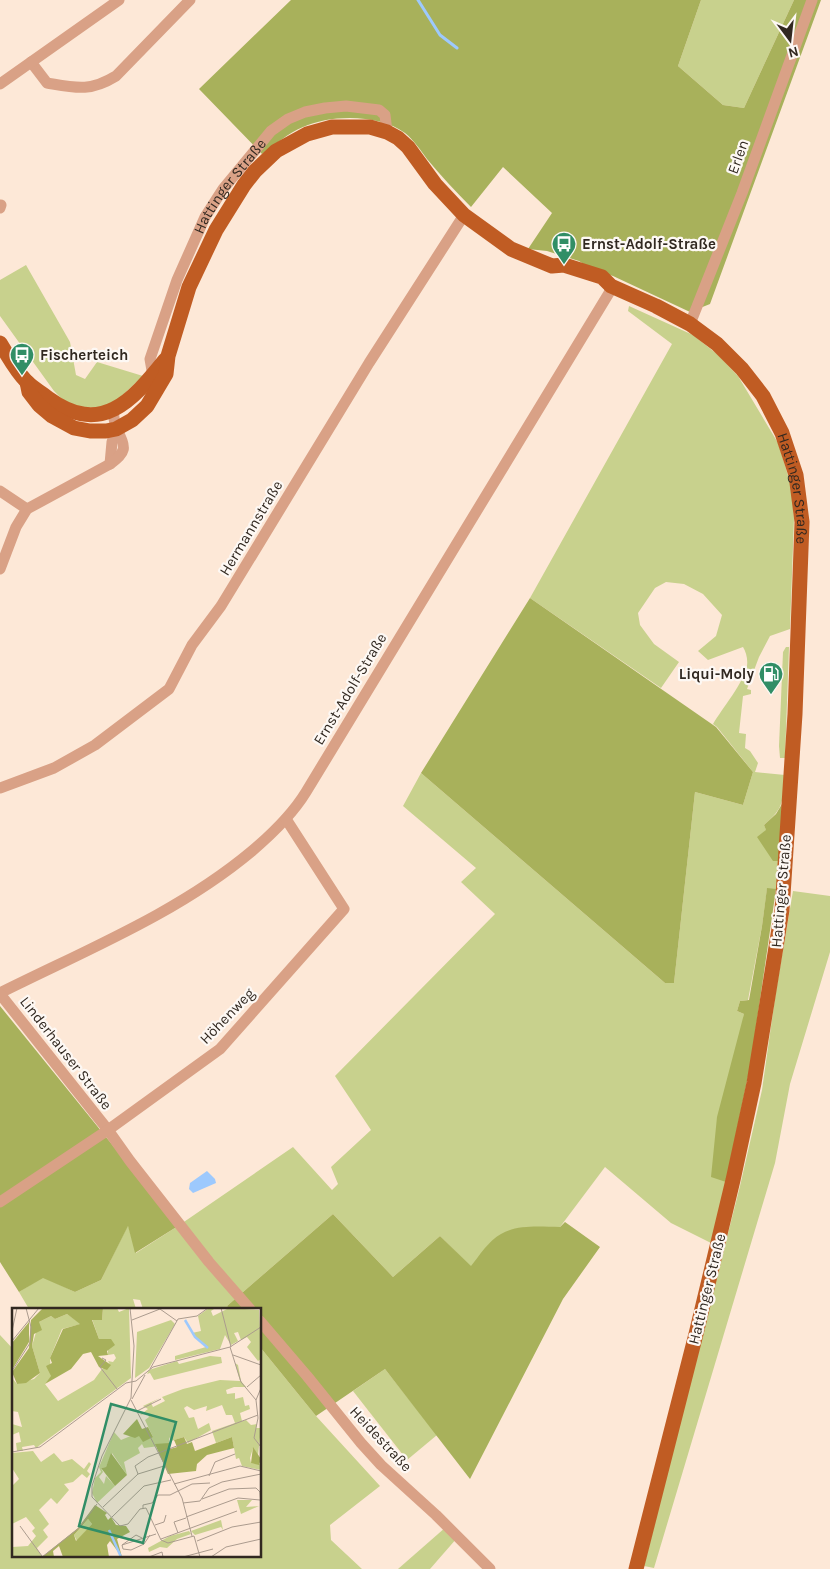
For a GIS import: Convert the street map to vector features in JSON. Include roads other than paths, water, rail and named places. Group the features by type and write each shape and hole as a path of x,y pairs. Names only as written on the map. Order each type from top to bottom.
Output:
{"main road":[{"name":"Hattinger Straße","path":"27,382 29,392 39,406 65,424 90,431 106,431 116,429 132,420 147,406 166,374 168,356 189,287 202,257 228,209 244,185 259,167 290,142 322,129 349,126 370,127 387,132 398,138 408,147 435,184 464,215 511,249 552,266 560,273 597,286 611,286 656,306 690,324 717,344 742,369 763,396 782,433 796,475 802,522 795,714 782,910 754,1083 701,1314 636,1569"},
{"name":"Hattinger Straße","path":"0,343 27,382 59,406 72,412 86,415 102,414 113,410 139,392 168,356"}],"street":[{"path":"0,84 119,0"},
{"path":"31,62 47,83 71,88 102,84 116,76 190,0"},
{"name":"Erlen","path":"690,324 742,192 812,0"},
{"name":"Hattinger Straße","path":"152,376 150,359 177,280 205,216 223,189 272,131 288,120 305,112 346,106 379,110 385,115 387,132"},
{"name":"Hermannstraße","path":"0,788 54,768 95,745 169,689 192,645 221,606 369,363 464,215"},
{"name":"Ernst-Adolf-Straße","path":"0,993 182,902 233,867 286,819 306,792 604,301 611,286"},
{"path":"0,569 16,527 27,509 110,464 122,455 124,446 121,436 116,429 113,410"},
{"path":"0,491 27,509"},
{"name":"Höhenweg","path":"0,1202 108,1130 220,1049 344,909 286,819"},
{"name":"Linderhauser Straße","path":"0,993 108,1130"},
{"path":"108,1130 209,1262 249,1308"},
{"name":"Heidestraße","path":"261,1322 381,1465 436,1515 490,1569"}],"water":[{"path":"207,1171 215,1179 216,1183 193,1193 189,1189 190,1183"}],"waterway":[{"path":"418,0 440,35 457,48"}],"place":[{"name":"Ernst-Adolf-Straße","path":"564,265"},
{"name":"Fischerteich","path":"22,376"},
{"name":"Liqui-Moly","path":"771,695"}]}
